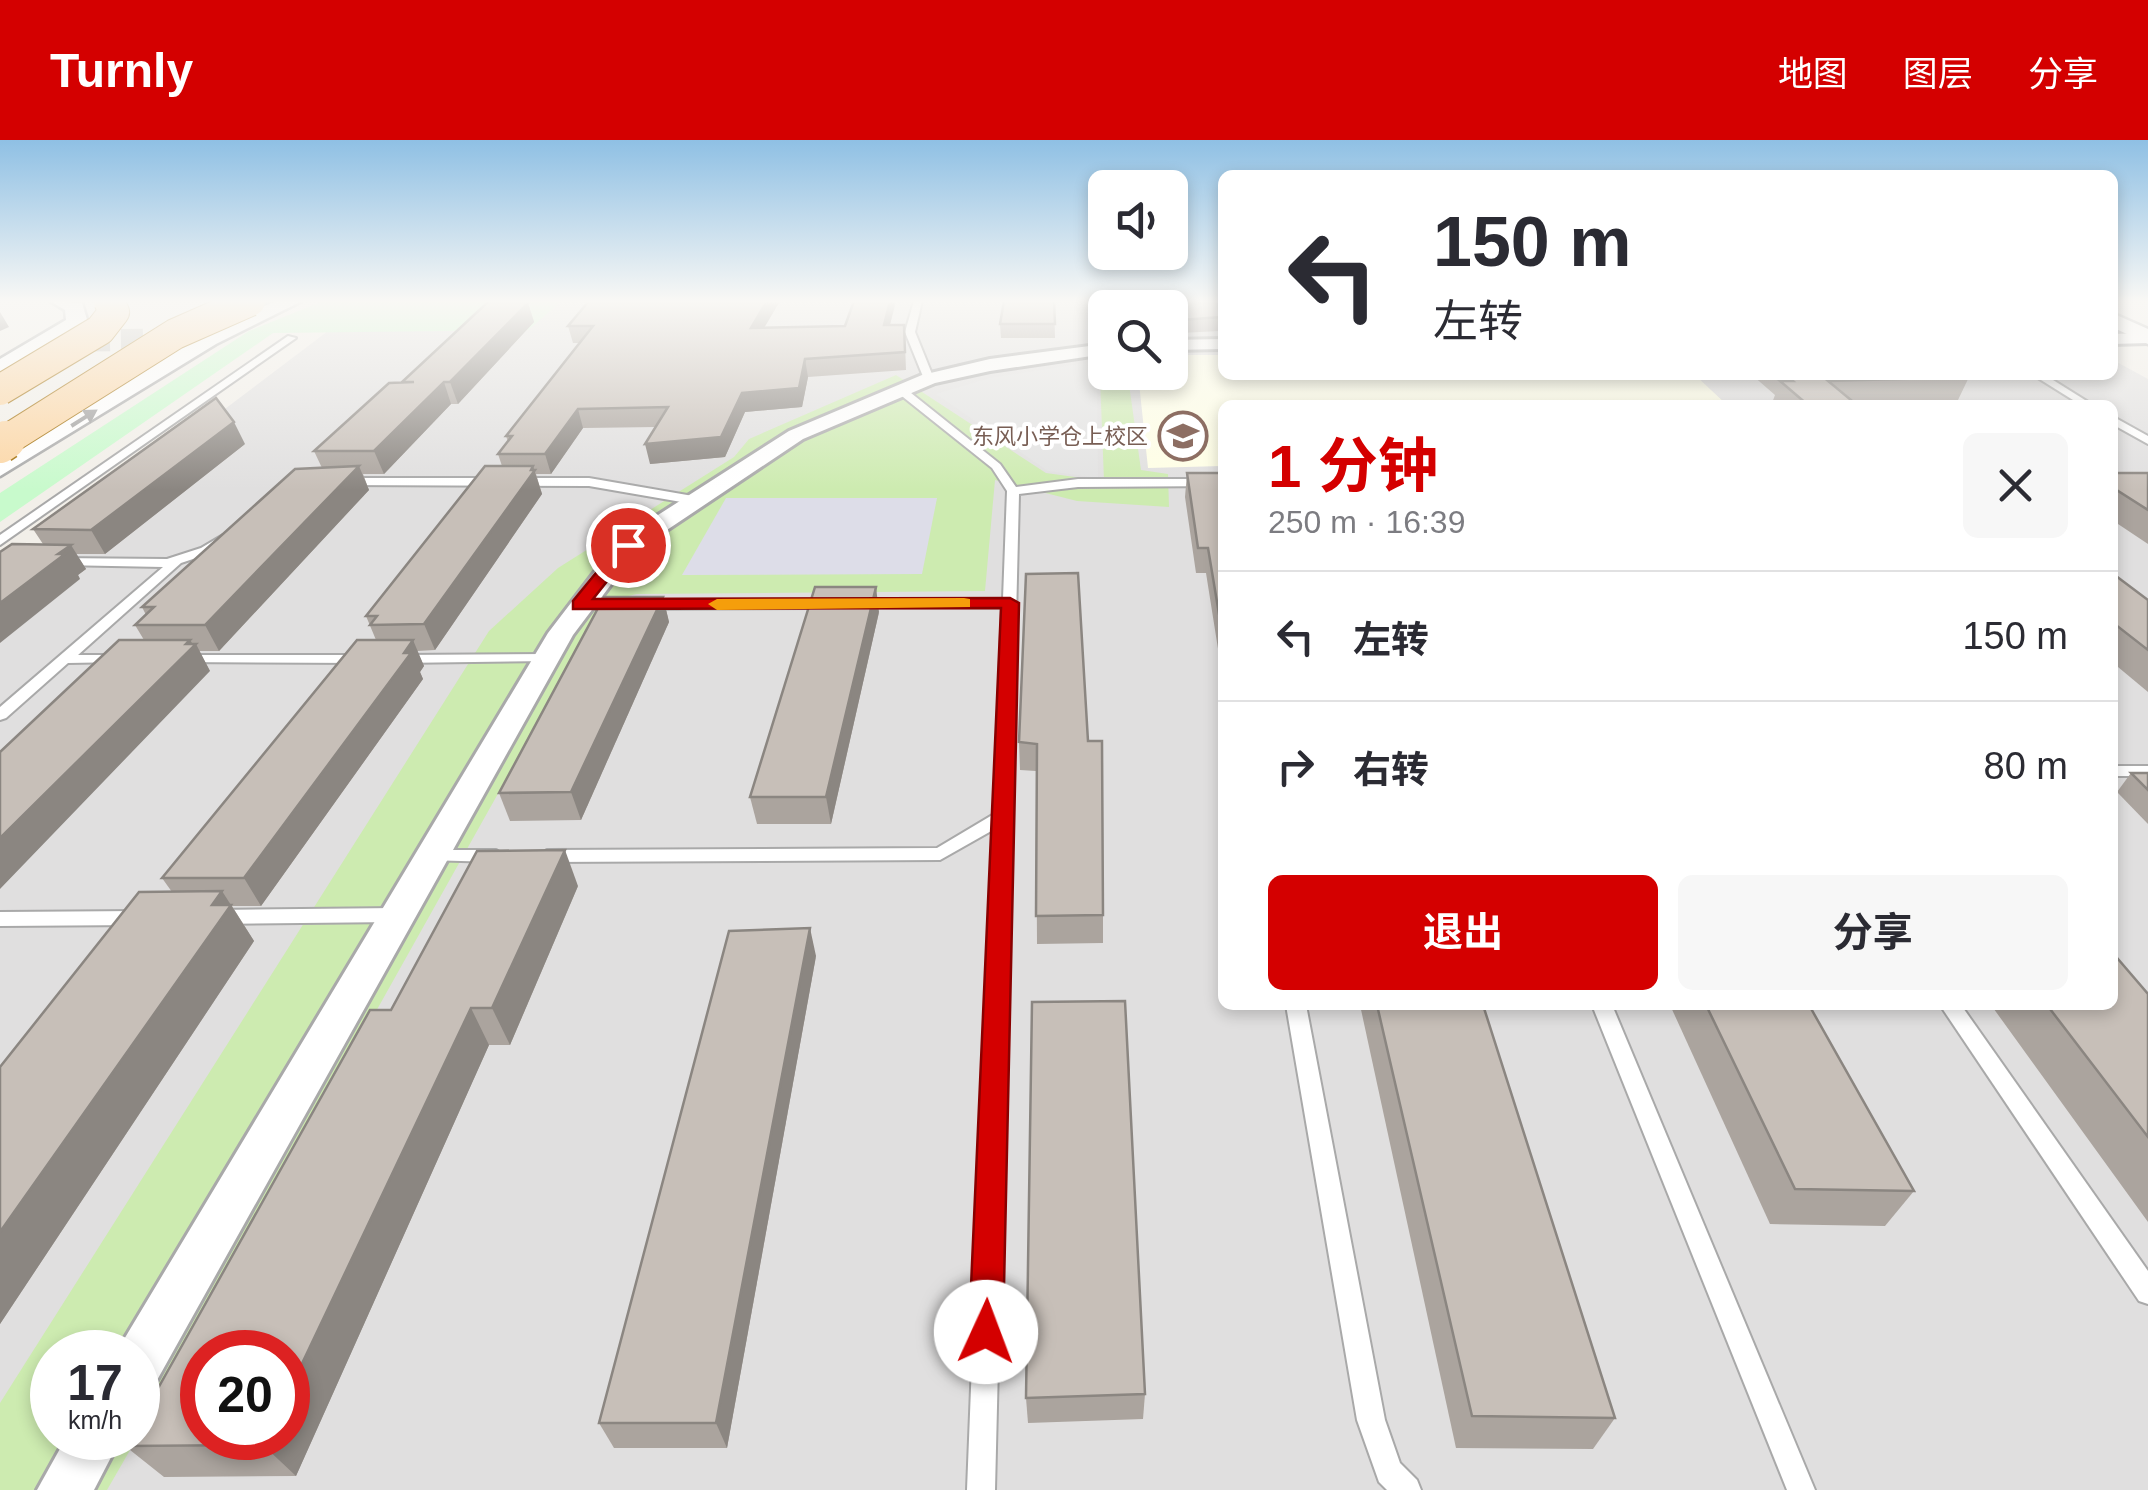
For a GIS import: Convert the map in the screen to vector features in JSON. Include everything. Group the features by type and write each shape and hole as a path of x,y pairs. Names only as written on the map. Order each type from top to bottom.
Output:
{"main road":[{"path":"0,390 43,364"},
{"path":"30,384 64,364"},
{"path":"0,430 109,364"},
{"path":"0,444 127,364"}],"street":[{"path":"0,468 168,364"},
{"path":"158,1330 546,658 580,605 628,545 796,434 916,385 997,364"},
{"path":"64,1490 82,1460"}],"lane":[{"path":"0,541 254,364"},
{"path":"914,364 916,385 996,466 1013,490 981,1490"},
{"path":"2046,380 2080,400"},
{"path":"2118,424 2148,441"},
{"path":"326,482 589,482 693,500"},
{"path":"1013,490 1078,482 1218,482"},
{"path":"0,715 175,563 214,547 229,534"},
{"path":"39,561 175,563"},
{"path":"580,605 1010,603"},
{"path":"161,659 546,658"},
{"path":"65,659 142,659"},
{"path":"2118,771 2148,771"},
{"path":"432,856 940,854 1003,816"},
{"path":"199,917 397,915"},
{"path":"0,920 159,918"},
{"path":"1297,1010 1371,1420 1389,1472 1407,1490"},
{"path":"1604,1010 1801,1490"},
{"path":"1953,1010 2148,1292"}],"shaded area":[{"path":"284,364 1088,364 1088,390 1188,390 1188,364 1218,364 1218,380 2118,380 2118,364 2148,379 2148,1490 0,1490 0,579"},
{"path":"1088,364 1088,390 1097,390 1098,478 1048,471 936,394 990,378"},
{"name":"东风小学仓上校区","path":"1188,364 1218,364 1218,380 1700,380 1722,400 1218,400 1218,466 1148,468 1140,390 1188,390"},
{"path":"726,498 937,498 922,574 682,575"}],"green space":[{"path":"198,364 228,364 0,522 0,493"},
{"path":"896,375 1046,473 1104,481 1100,390 1130,390 1141,470 1168,474 1169,507 1077,501 995,480 985,591 637,594 606,601 197,1330 180,1330 180,1361 160,1397 160,1330 46,1330 489,631 558,568 734,457 749,439"},
{"path":"30,1356 30,1460 124,1460 107,1490 0,1490 0,1403"}],"building":[{"path":"421,364 468,364 374,451 314,451 389,383 414,382 402,382"},
{"path":"563,364 804,364 799,388 742,393 721,437 645,444 668,407 578,409 545,454 498,454 512,436 506,436"},
{"path":"1863,380 1828,381 1851,400 1802,400 1780,381"},
{"path":"216,398 234,422 91,530 33,529"},
{"path":"359,466 205,625 135,625 154,607 142,607 295,469"},
{"path":"485,466 533,466 531,470 535,470 424,624 370,625 377,616 366,616"},
{"path":"1187,473 1218,473 1218,608 1208,548 1198,548"},
{"path":"2118,473 2148,473 2148,510 2118,491"},
{"path":"12,544 71,545 58,554 65,554 0,603 0,552"},
{"path":"1078,573 1088,741 1102,741 1103,915 1036,916 1037,744 1019,742 1026,574"},
{"path":"2118,578 2148,600 2148,650 2118,627"},
{"path":"815,587 876,587 826,797 750,797"},
{"path":"604,597 663,597 571,792 499,793"},
{"path":"119,640 190,640 186,644 196,644 0,838 0,752"},
{"path":"357,640 413,640 404,653 411,653 244,878 162,878"},
{"path":"2131,773 2148,773 2148,790"},
{"path":"565,850 492,1008 471,1008 310,1347 310,1330 191,1330 370,1010 391,1010 477,851"},
{"path":"222,891 212,905 231,905 0,1232 0,1067 139,892"},
{"path":"810,928 716,1423 599,1423 729,931"},
{"path":"2118,959 2148,994 2148,1137 2051,1010 2118,1010"},
{"path":"1125,1001 1145,1394 1026,1398 1032,1002"},
{"path":"1378,1010 1485,1010 1615,1418 1472,1416"},
{"path":"1708,1010 1812,1010 1914,1191 1795,1189"},
{"path":"180,1349 180,1446 160,1446 160,1385"}],"slow traffic":[{"path":"717,604 964,603"}],"place":[{"name":"东风小学仓上校区","path":"1183,436"}],"route":[{"path":"628,545 580,605 1010,603 986,1332"}]}
